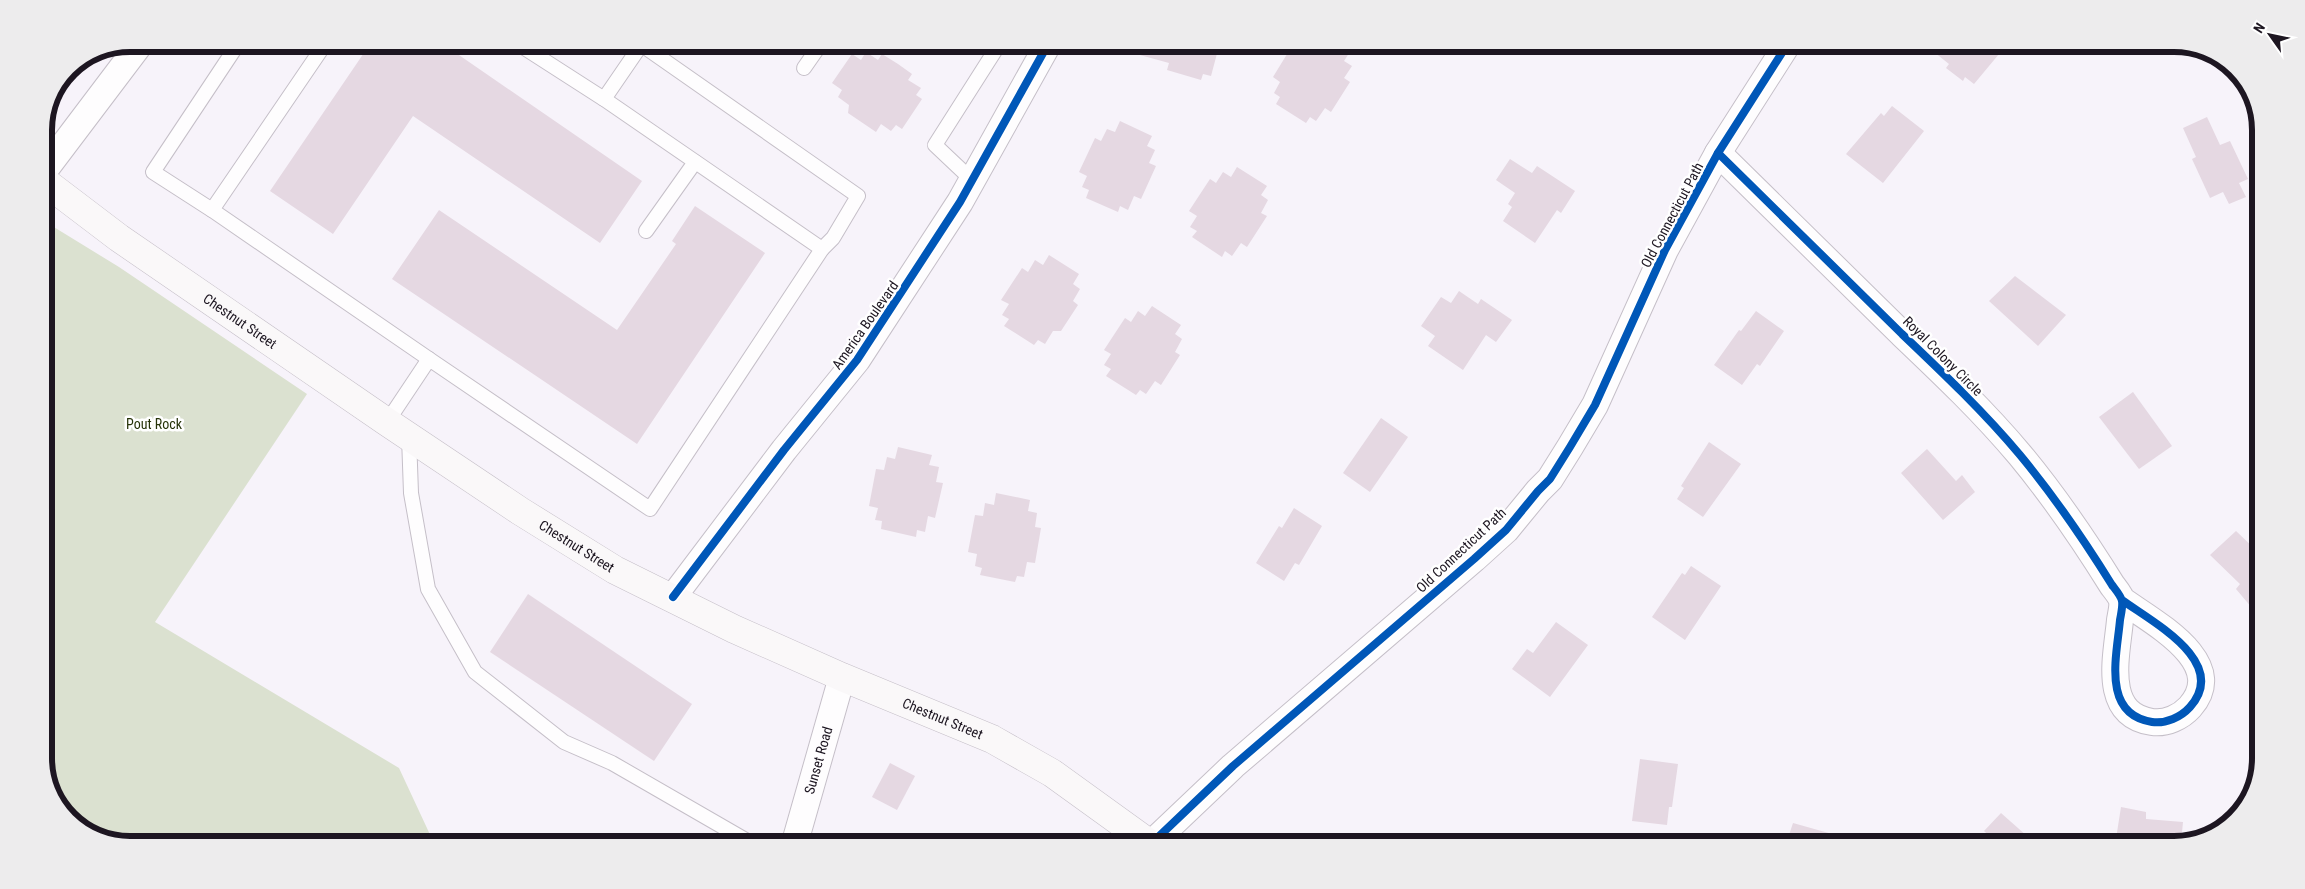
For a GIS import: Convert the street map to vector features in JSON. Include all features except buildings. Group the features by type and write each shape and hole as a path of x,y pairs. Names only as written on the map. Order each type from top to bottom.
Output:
{"main road":[{"name":"Chestnut Street","path":"52,187 120,238 409,437 520,511 615,570 673,597 734,629 842,678 992,739 1052,773 1140,836"}],"street":[{"path":"52,160 134,52"},
{"name":"America Boulevard","path":"673,597 784,450 858,360 950,218 1044,52"},
{"name":"Old Connecticut Path","path":"1158,836 1233,766 1506,530 1538,490 1550,479 1595,405 1666,250 1718,153 1782,52"},
{"name":"Royal Colony Circle","path":"1718,153 1967,397 2013,447 2062,508 2122,600"},
{"name":"Sunset Road","path":"797,836 842,678"}],"lane":[{"path":"233,52 154,172 650,509 822,249 833,238 858,196 652,52"},
{"path":"212,210 320,52"},
{"path":"531,52 604,99 822,249"},
{"path":"604,99 637,52"},
{"path":"804,68 815,52"},
{"path":"972,180 935,145 994,52"},
{"path":"646,231 694,162"},
{"path":"387,422 429,359"},
{"path":"409,437 411,494 428,589 475,672 564,742 612,763 739,836"}],"green space":[{"name":"Pout Rock","path":"52,226 119,267 307,394 155,622 399,768 431,836 116,835 87,823 75,814 69,806 57,783 53,763"}],"cycle path":[{"path":"673,597 784,450 857,360 960,202 1044,52"},
{"path":"1159,836 1233,766 1506,530 1550,479 1595,405 1665,250 1718,153 1782,52"},
{"path":"1718,153 1963,393 1992,423 2033,471 2091,551 2121,599 2122,608 2115,666 2119,695 2125,708 2136,717 2152,722 2163,722 2173,719 2190,707 2200,690 2200,674 2194,659 2167,632 2122,600"}]}
